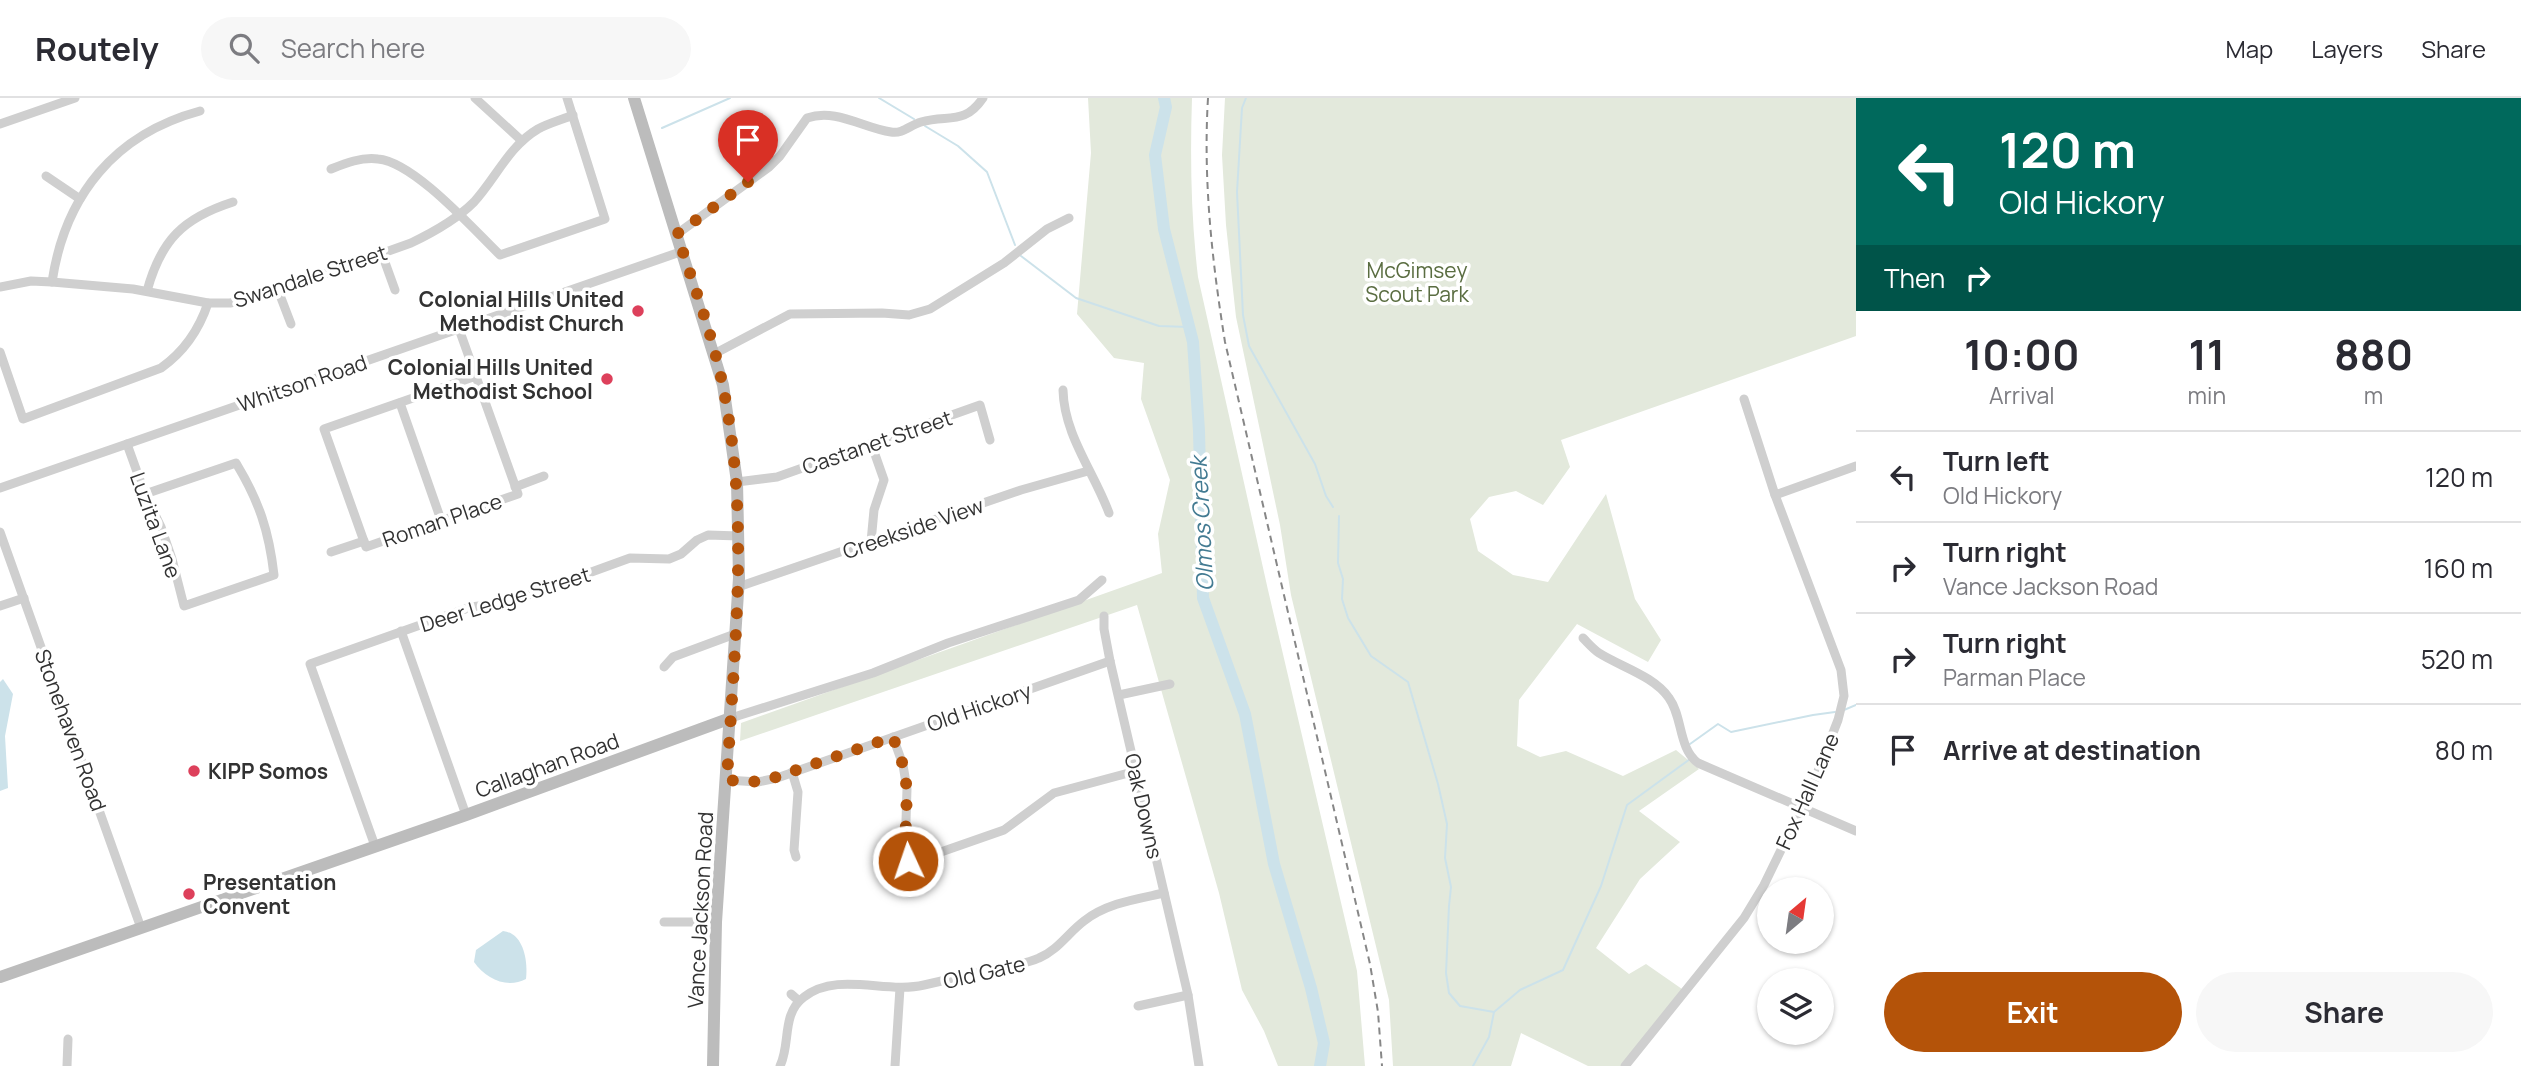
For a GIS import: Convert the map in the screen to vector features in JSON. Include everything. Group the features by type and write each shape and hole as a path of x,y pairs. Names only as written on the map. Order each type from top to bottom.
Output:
{"main road":[{"name":"Vance Jackson Road","path":"634,98 723,385 737,482 738,587 716,922 712,1066"},
{"name":"Callaghan Road","path":"0,977 466,815 731,718"}],"street":[{"path":"0,124 75,98"},
{"path":"475,98 522,141"},
{"path":"331,169 363,159 392,162 411,172 500,255 605,219 568,98"},
{"path":"677,234 769,167 807,118 826,114 888,132 901,132 921,122 963,117 976,108 983,98"},
{"path":"52,282 59,246 80,199 101,169 129,143 163,123 200,111"},
{"name":"Swandale Street","path":"0,287 31,281 52,282 147,291 208,303 243,301 382,254 431,234 475,200 522,141 547,124 573,115"},
{"path":"46,176 80,199"},
{"path":"147,291 156,261 175,233 203,213 233,202"},
{"path":"714,354 790,314 920,313 993,271 1047,229 1069,218"},
{"name":"Whitson Road","path":"0,488 683,251"},
{"path":"382,254 395,290"},
{"path":"278,290 291,324"},
{"path":"0,352 23,419 161,368 191,341 208,303"},
{"path":"459,329 517,490"},
{"path":"365,544 324,429 476,376"},
{"path":"1063,390 1063,410 1109,513"},
{"name":"Fox Hall Lane","path":"1625,1066 1744,918 1764,885 1813,784 1843,704 1845,687 1840,670 1775,495 1744,399"},
{"path":"400,403 441,520"},
{"name":"Castanet Street","path":"737,482 777,477 980,405 990,440"},
{"name":"Luzita Lane","path":"127,443 145,494 161,527 184,606 274,575 270,541 264,520 256,497 236,463 145,494"},
{"path":"871,443 884,480 874,510 872,542"},
{"path":"1775,495 1856,466"},
{"name":"Creekside View","path":"738,587 1088,471"},
{"name":"Roman Place","path":"331,552 441,520 517,490 544,476"},
{"name":"Stonehaven Road","path":"0,535 141,928"},
{"name":"Deer Ledge Street","path":"375,846 310,664 471,607 509,602 630,558 669,558 708,536 739,536"},
{"name":"Callaghan Road","path":"731,718 862,677 948,643 1079,600 1102,580"},
{"path":"0,606 24,598"},
{"name":"Oak Downs","path":"1104,616 1110,661 1188,995 1199,1066"},
{"path":"401,631 466,815"},
{"path":"664,667 679,654 735,634"},
{"path":"1583,638 1596,652 1643,678 1669,698 1691,758 1856,831"},
{"name":"Old Hickory","path":"727,780 758,782 792,772 1110,661"},
{"path":"1119,695 1170,684"},
{"path":"893,737 906,777 905,853 908,861 918,860 1004,830 1054,793 1136,771"},
{"path":"792,772 797,792 794,850 796,858"},
{"name":"Old Gate","path":"799,1001 813,991 831,985 914,987 1035,960 1057,947 1099,911 1164,893"},
{"path":"664,922 716,922"},
{"path":"895,1066 900,988"},
{"path":"780,1066 786,1050 790,1018 799,1001 791,994"},
{"path":"1139,1006 1188,995"},
{"path":"67,1066 68,1039"}],"green space":[{"path":"1088,98 1192,98 1192,188 1198,277 1357,971 1365,1066 1278,1066 1264,1031 1242,990 1219,893 1137,605 740,741 741,723 1162,573 1158,534 1170,480 1141,399 1144,363 1114,358 1077,314 1091,153"},
{"name":"McGimsey Scout Park","path":"1225,98 1856,98 1856,336 1561,440 1570,467 1543,505 1516,491 1489,497 1470,519 1478,551 1513,575 1548,582 1606,494 1635,599 1661,640 1648,662 1577,624 1519,700 1517,746 1540,757 1566,751 1623,776 1676,750 1699,769 1639,811 1680,842 1640,879 1596,948 1629,974 1646,964 1682,989 1621,1066 1588,1066 1521,1033 1511,1066 1393,1066 1389,1000 1291,595 1280,525 1236,317 1222,155"}],"water":[{"path":"3,679 13,694 5,736 8,788 0,791 0,682"},
{"path":"503,931 516,937 523,949 526,979 519,982 497,981 474,962 476,950"}],"waterway":[{"path":"662,128 730,98"},
{"path":"879,98 914,119"},
{"name":"Olmos Creek","path":"1164,98 1166,107 1155,155 1164,229 1193,342 1199,431 1203,598 1245,714 1274,864 1311,988 1324,1043 1320,1066"},
{"path":"1246,98 1242,108 1237,192 1243,315 1249,346 1315,464 1326,496 1333,507"},
{"path":"925,126 958,146 987,172 1015,245"},
{"path":"1021,256 1076,298 1159,326 1189,327"},
{"path":"1339,516 1338,563 1343,579 1342,599 1348,618 1371,656 1408,682 1438,784 1447,824 1445,858 1451,887 1446,973 1449,993 1460,1006 1494,1012"},
{"path":"1844,710 1856,705"},
{"path":"1690,744 1718,724 1731,732 1835,712"},
{"path":"1473,1066 1489,1037 1494,1012 1520,990 1563,970 1601,886 1627,805 1690,759"}],"railway":[{"path":"1208,98 1210,220 1225,342 1370,964 1378,1012 1382,1066"}],"place":[{"name":"Colonial Hills United Methodist Church","path":"638,311"},
{"name":"Colonial Hills United Methodist School","path":"607,379"},
{"name":"KIPP Somos","path":"194,771"},
{"name":"Presentation Convent","path":"189,894"}],"route":[{"path":"748,182 677,234 723,385 737,482 738,578 727,780 750,782 777,778 893,737 906,777 905,853 908,861"}]}
